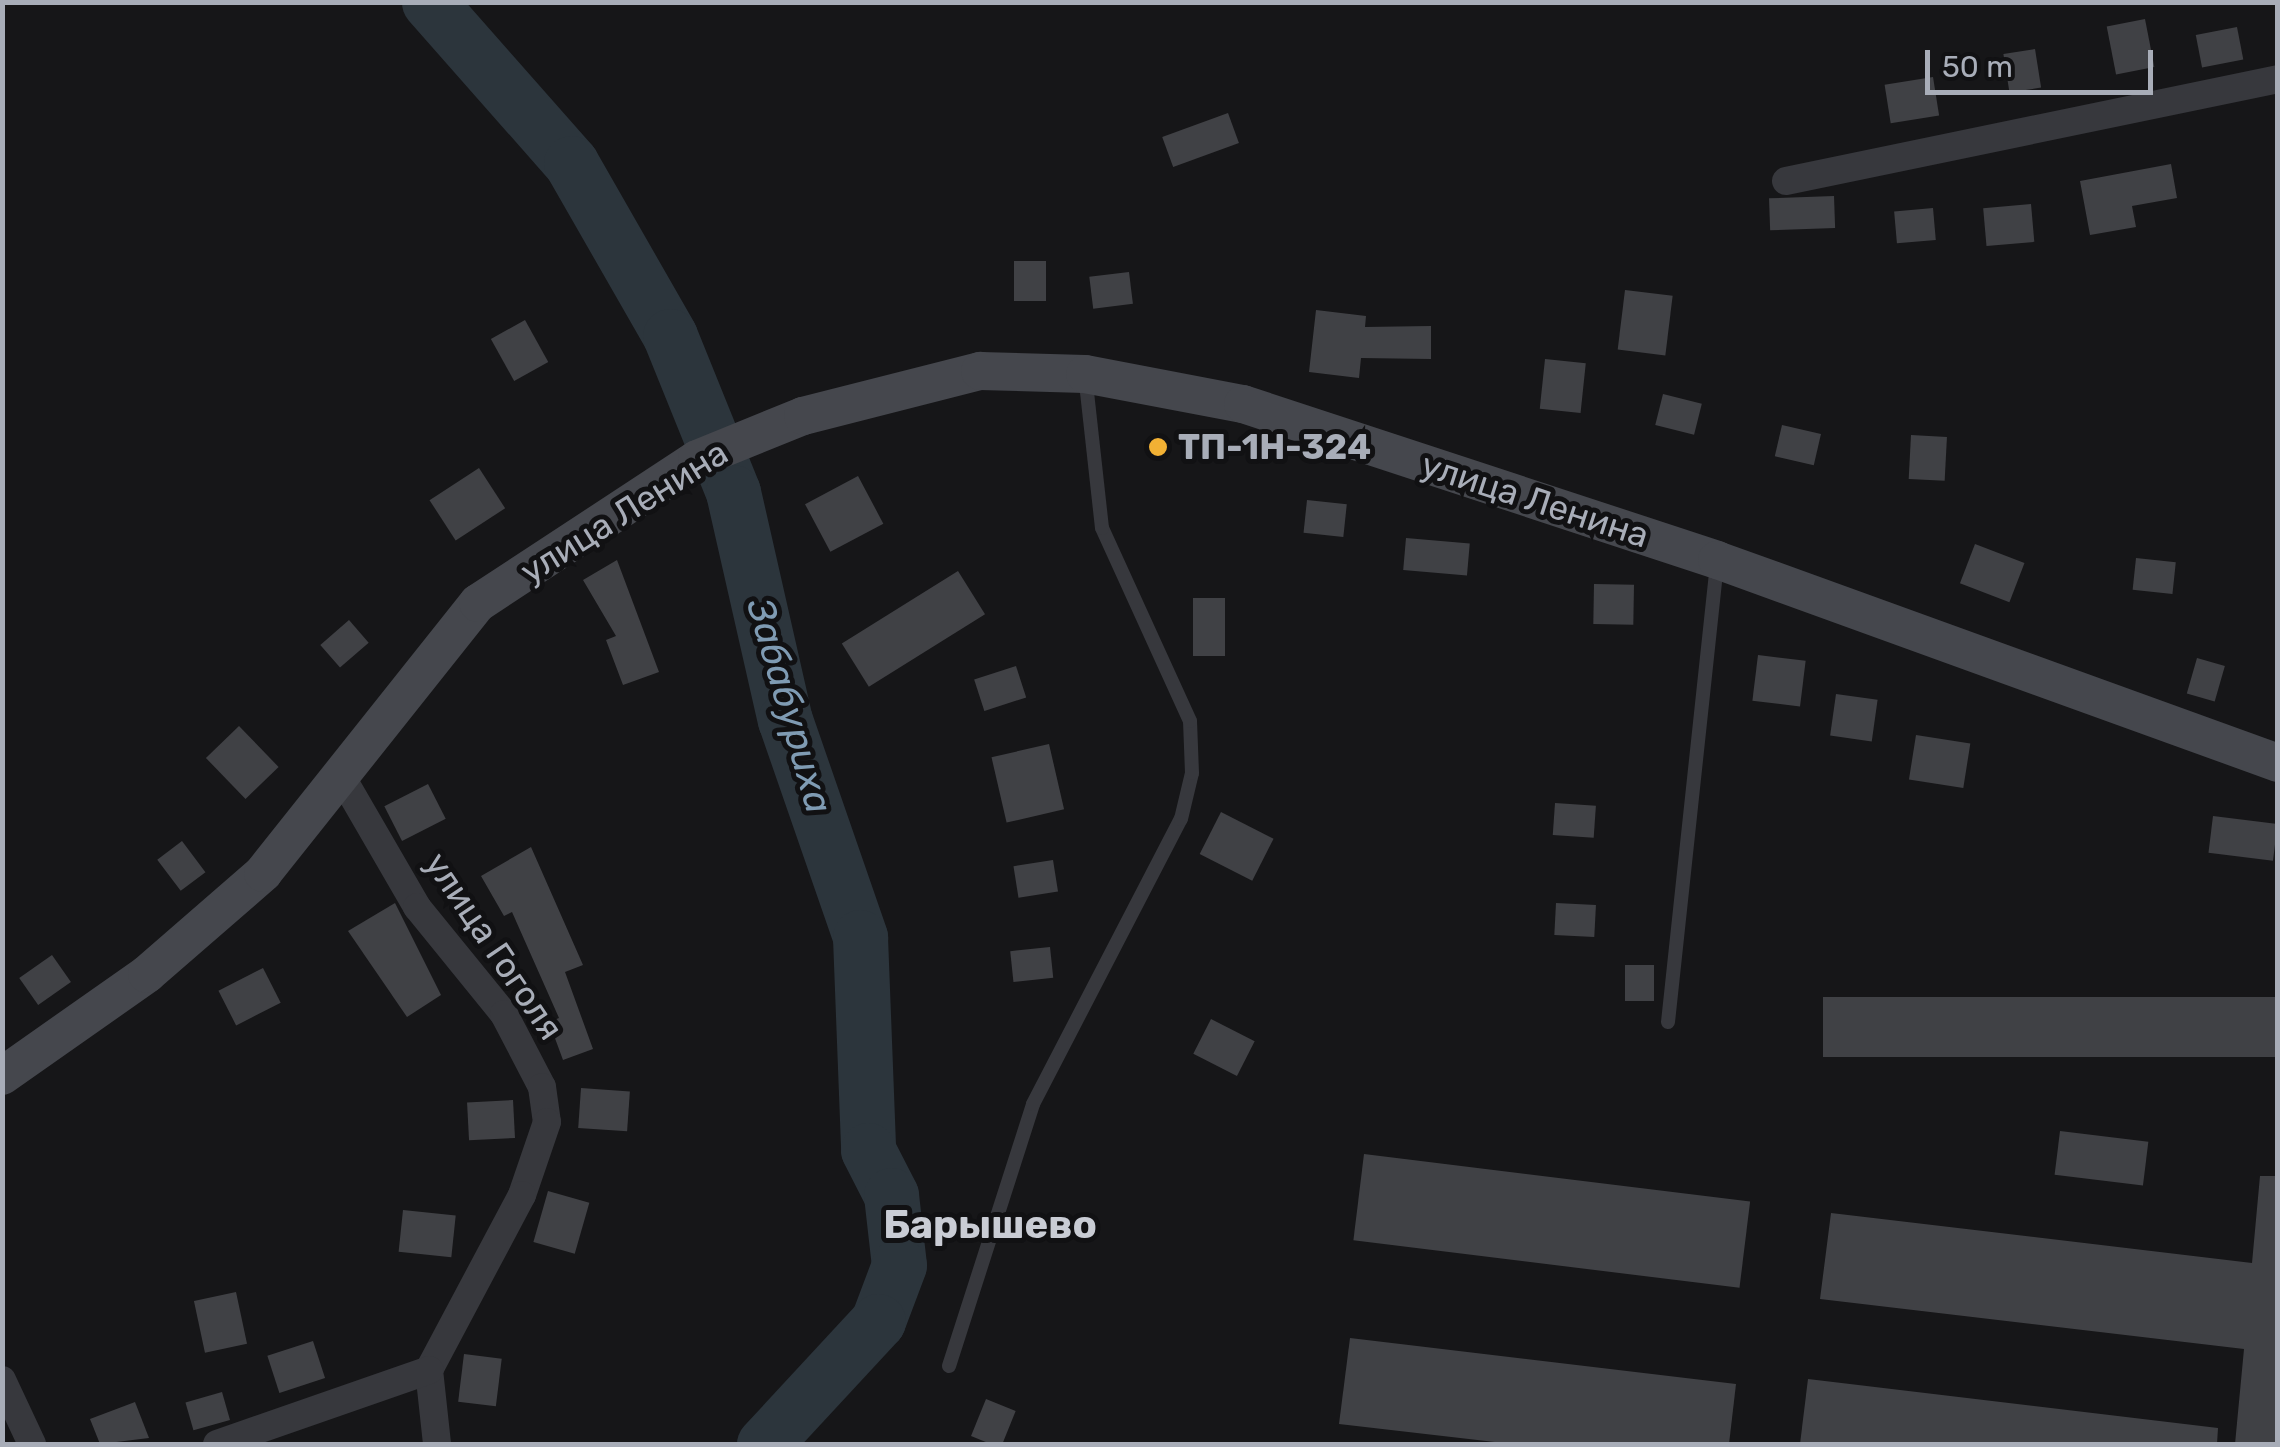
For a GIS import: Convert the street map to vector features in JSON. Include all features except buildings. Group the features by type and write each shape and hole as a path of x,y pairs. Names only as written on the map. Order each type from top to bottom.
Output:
{"main road":[{"name":"улица Ленина","path":"2,1076 147,974 263,874 478,603 696,459 769,428 980,371 1085,374 1242,404 1717,560 2278,764"}],"street":[{"path":"1786,181 2278,78"},
{"name":"улица Гоголя","path":"340,774 416,907 504,1014 542,1087 547,1122 522,1195 429,1370"},
{"path":"217,1444 429,1370 437,1444"},
{"path":"2,1380 32,1444"}],"lane":[{"path":"949,1366 1033,1104 1181,819 1192,773 1190,721 1102,528 1085,374"},
{"path":"1668,1022 1717,560"}],"waterway":[{"name":"Забабуриха","path":"429,2 571,163 670,336 733,492 785,720 860,937 868,1150 891,1195 899,1265 878,1321 764,1444"}],"place":[{"name":"ТП-1Н-324","path":"1158,447"}],"district":[{"name":"Барышево","path":"990,1225"}]}
